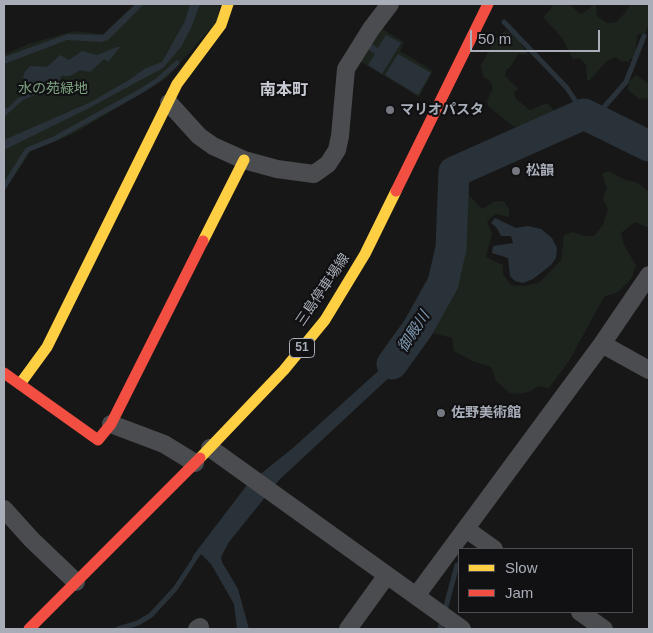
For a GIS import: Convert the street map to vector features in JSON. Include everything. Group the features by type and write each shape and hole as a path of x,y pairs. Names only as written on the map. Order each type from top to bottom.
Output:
{"street":[{"path":"20,384 47,346 184,72 221,25 228,4"},
{"path":"169,104 198,136 213,146 244,160 304,174 314,174 328,164 337,150 346,69 371,29 390,4"},
{"name":"三島停車場線","path":"29,629 210,448 284,370 324,320 365,254 488,4"},
{"path":"4,373 98,440 111,424 244,160"},
{"path":"416,596 602,344 649,275"},
{"path":"602,344 649,370"},
{"path":"111,424 164,444 195,463"},
{"path":"210,448 462,629"},
{"path":"4,509 32,540 76,582"},
{"path":"466,529 493,548"},
{"path":"348,629 387,575"},
{"path":"581,613 599,628"}],"green space":[{"name":"水の苑緑地","path":"134,4 220,4 217,21 167,78 73,134 31,151 4,191 4,55 28,44 74,31 103,34"},
{"path":"552,4 569,4 581,14 590,8 591,4 596,5 597,16 607,23 616,22 626,12 630,4 649,4 649,27 646,29 646,33 637,35 636,50 633,58 629,60 630,62 620,61 616,57 607,61 590,80 587,80 586,65 579,58 573,59 562,38 543,17 551,9"},
{"path":"379,27 404,42 400,51 433,71 419,97 358,60"},
{"path":"505,31 508,31 519,41 528,55 518,54 511,66 506,70 505,76 518,89 514,92 516,99 530,110 547,103 560,117 560,121 553,123 543,119 519,127 513,126 488,106 487,101 493,88 490,81 483,77 481,65 495,39"},
{"path":"636,75 649,84 649,98 639,99 628,90 629,82"},
{"path":"609,171 623,179 638,183 649,192 649,228 635,222 621,233 624,245 636,265 632,278 618,292 604,297 569,361 549,388 538,386 531,391 519,394 510,393 496,381 491,367 475,362 454,351 452,338 429,332 429,320 439,306 444,287 452,275 458,206 466,202 468,194 482,209 494,202 504,201 509,209 509,217 496,214 487,221 492,234 486,257 503,265 503,274 511,285 524,286 539,283 561,260 564,235 573,232 584,236 594,236 603,225 608,209 603,199 607,188 602,174"}],"water":[{"path":"136,4 144,4 108,40 101,42 67,40 4,64 4,57 68,34 103,35"},
{"path":"190,4 200,4 191,28 181,47 163,68 89,108 4,150 4,140 91,102 146,68 162,62 185,21"},
{"path":"386,35 401,43 382,74 368,65 375,54 367,49 370,43 378,48"},
{"path":"120,47 108,62 104,59 90,72 80,70 70,76 61,76 57,91 50,94 34,95 23,100 4,117 4,109 8,108 18,98 32,92 23,80 24,73 30,66 47,67 60,55 69,60 82,51 97,55"},
{"path":"398,54 431,73 418,95 385,75"},
{"path":"495,218 516,228 528,226 541,229 552,238 557,248 556,258 551,265 533,279 523,283 515,281 510,276 508,258 492,253 493,246 513,243 511,236 501,236 497,228 491,223"},
{"path":"411,324 422,333 393,374 279,480 229,542 221,557 222,562 238,589 249,629 237,629 234,604 211,564 201,554 196,559 192,557 247,485 294,447 386,364"}],"waterway":[{"path":"504,22 567,88 584,114"},
{"path":"597,120 605,106 626,82 644,36"},
{"path":"4,187 27,150 54,139 141,91 158,80 177,63"},
{"name":"御殿川","path":"392,364 418,328 443,283 451,248 454,172 584,114 649,146"},
{"path":"118,629 138,623 151,615 175,589 198,554"},
{"path":"440,629 457,565"}],"traffic: slow":[{"path":"20,384 47,347 177,84 221,25 228,4"},
{"path":"203,241 244,160"},
{"path":"200,458 284,370 325,320 365,254 396,191"}],"traffic: jam":[{"path":"396,191 488,4"},
{"path":"4,373 98,440 111,424 203,241"},
{"path":"29,629 200,458"}],"place":[{"name":"マリオパスタ","path":"390,110"},
{"name":"松韻","path":"516,171"},
{"name":"佐野美術館","path":"441,413"}],"district":[{"name":"南本町","path":"284,91"}]}
